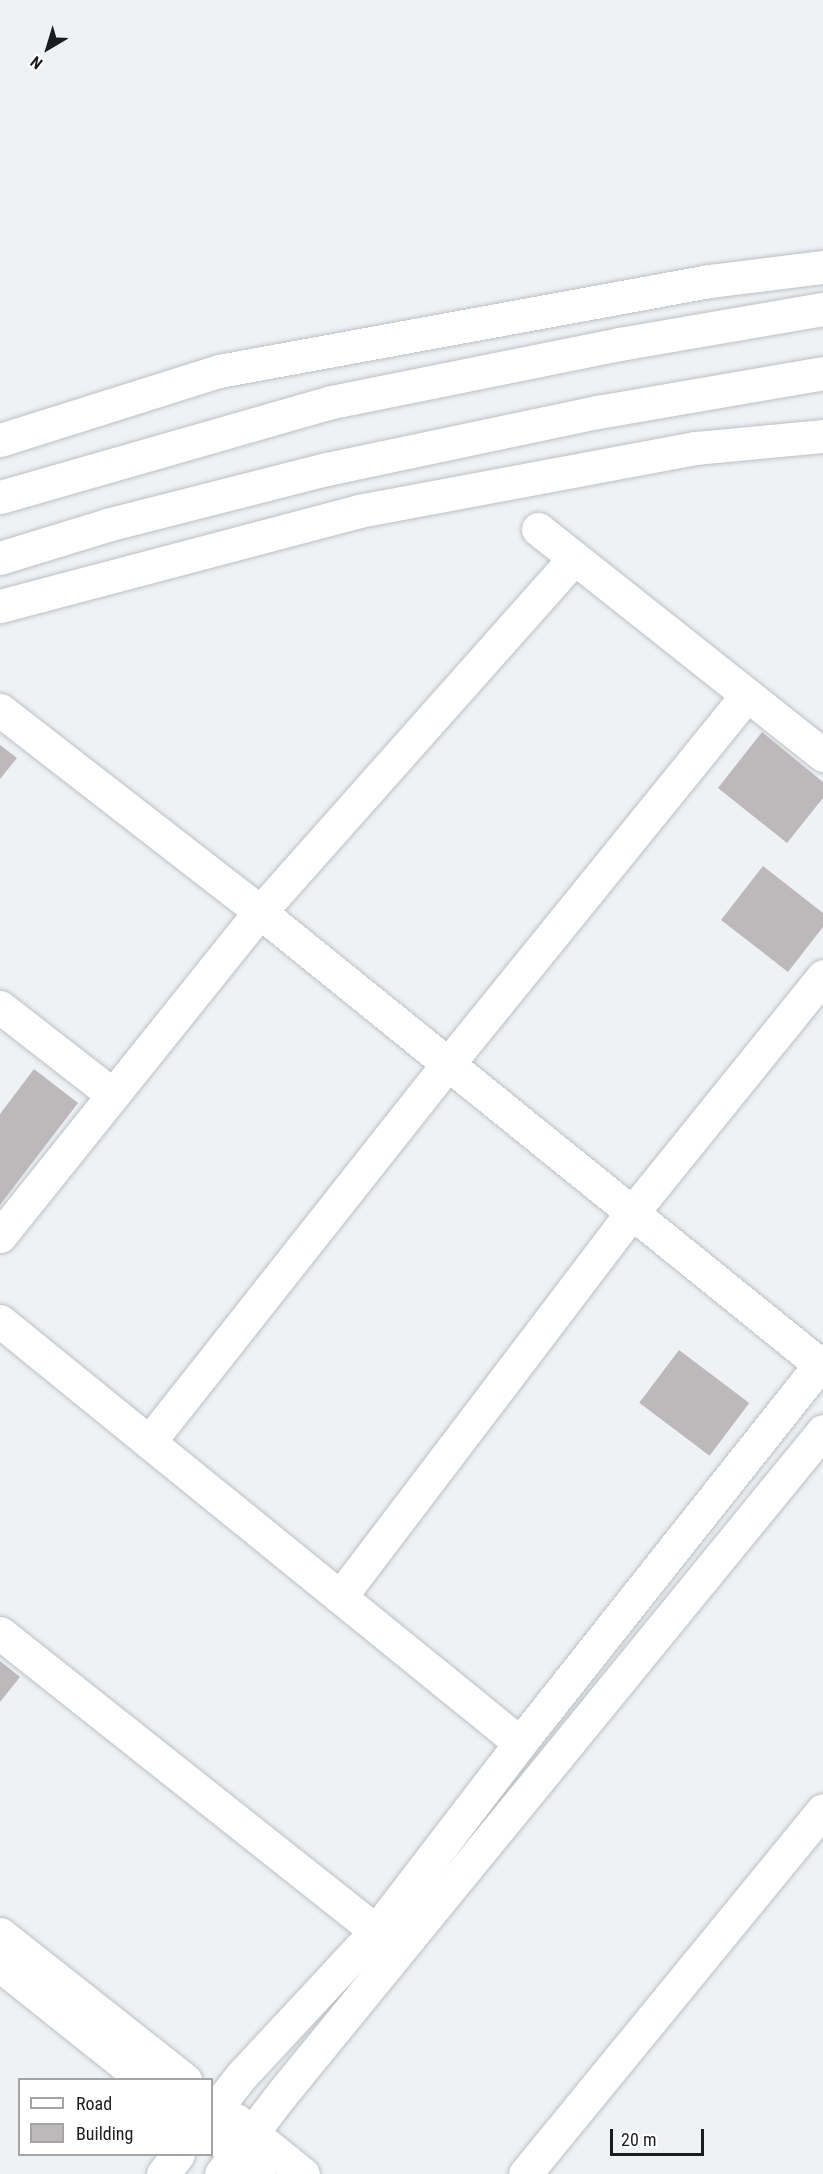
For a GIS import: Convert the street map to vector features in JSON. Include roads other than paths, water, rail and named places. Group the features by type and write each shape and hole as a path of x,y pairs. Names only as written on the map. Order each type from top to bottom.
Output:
{"street":[{"path":"0,440 219,371 709,281 823,267"},
{"path":"0,497 332,402 620,344 823,309"},
{"path":"0,558 107,525 327,469 598,412 823,373"},
{"path":"0,606 359,511 695,448 823,436"},
{"path":"538,529 823,755"},
{"path":"0,1236 260,912 574,558"},
{"path":"149,1442 448,1064 747,695"},
{"path":"0,710 260,912 822,1364 520,1743 376,1931 242,2075 213,2113 243,2159 303,2174"},
{"path":"340,1597 632,1213 823,976"},
{"path":"0,1007 113,1095"},
{"path":"0,1321 520,1743"},
{"path":"243,2159 281,2095 823,1431"},
{"path":"0,1633 376,1931"},
{"path":"525,2174 823,1810"},
{"path":"0,1934 184,2078"},
{"path":"0,1965 143,2078"},
{"path":"163,2174 176,2156"}]}
